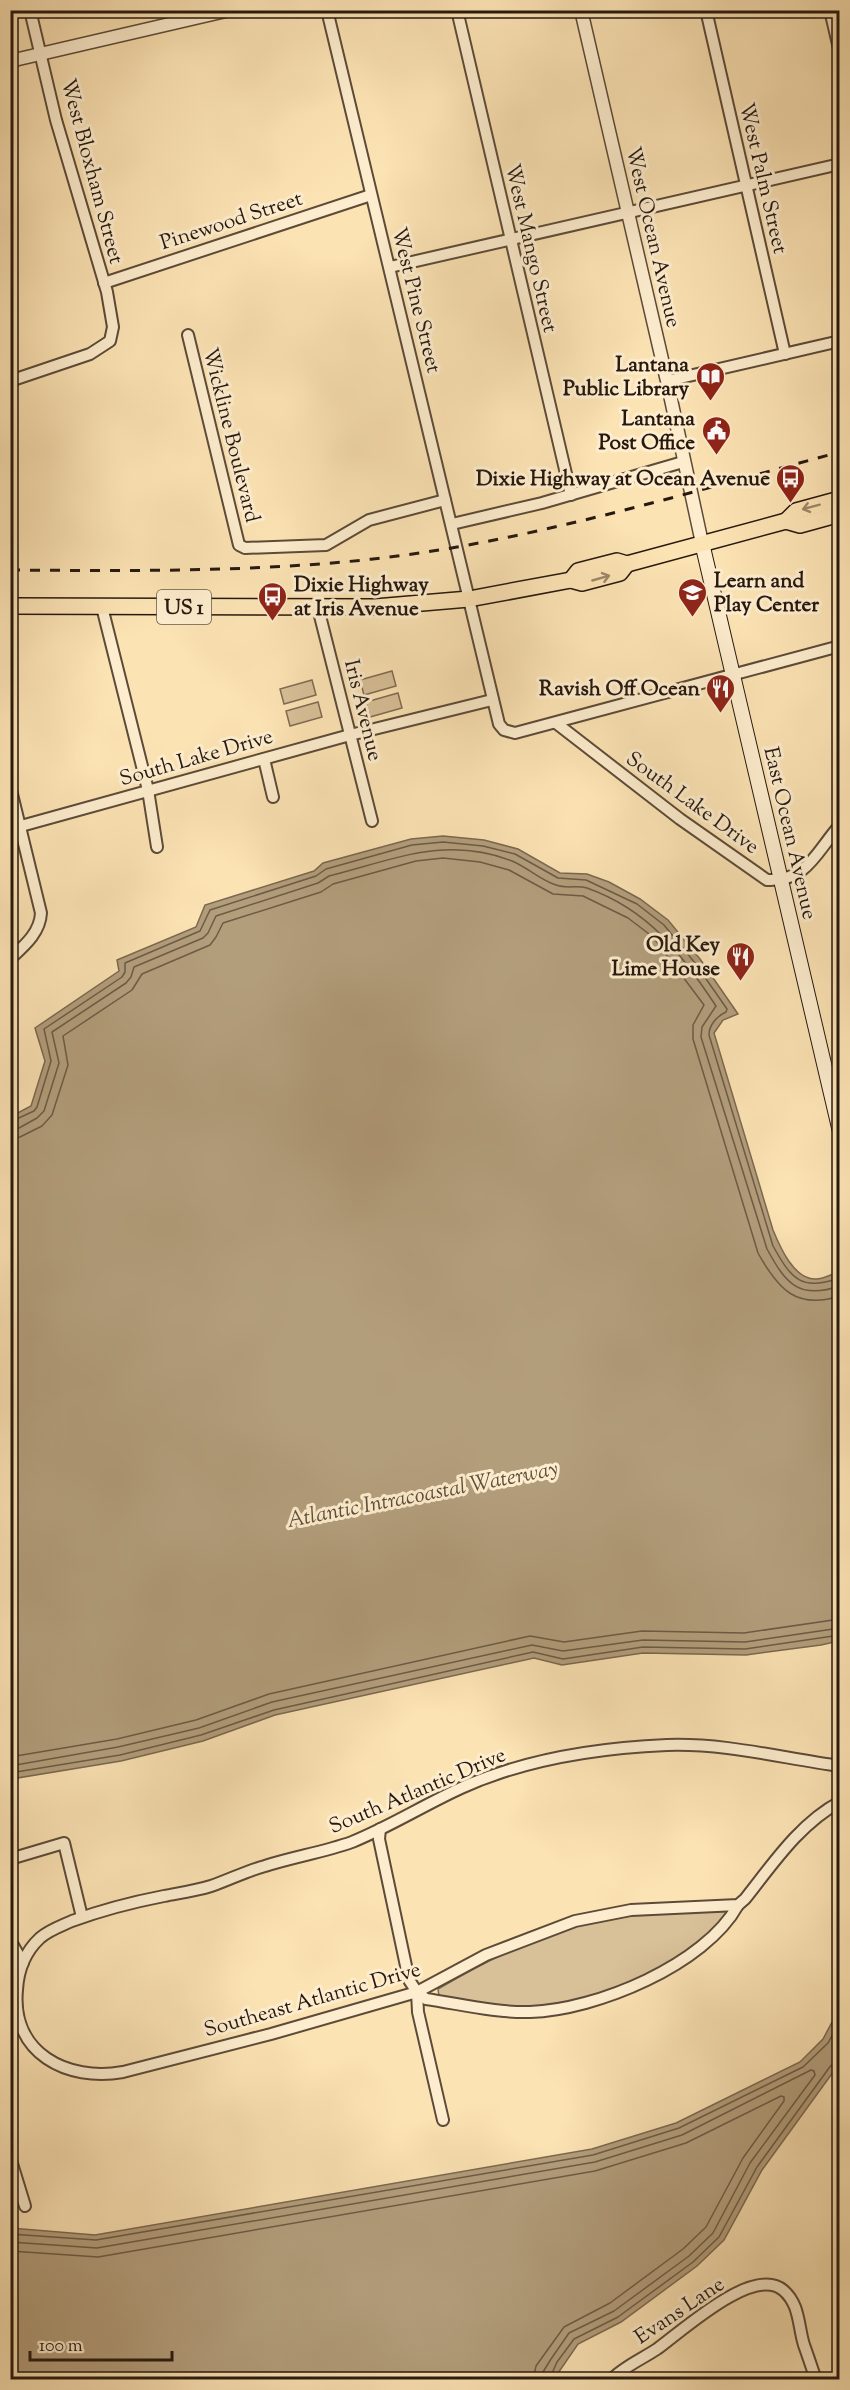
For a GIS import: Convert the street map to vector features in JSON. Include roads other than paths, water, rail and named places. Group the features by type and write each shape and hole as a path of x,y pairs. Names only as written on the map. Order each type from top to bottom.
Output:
{"main road":[{"name":"US 1","path":"10,606 318,608 375,607 469,599 571,580 578,571 617,561 627,564 786,521 796,511 840,499"},
{"name":"US 1","path":"786,521 800,525 840,514"},
{"name":"East Ocean Avenue","path":"702,543 840,1132"},
{"path":"834,2379 840,2378"}],"street":[{"name":"West Bloxham Street","path":"10,381 90,354 110,341 113,327 104,283 56,120 30,10"},
{"path":"10,61 183,15 230,10"},
{"name":"West Pine Street","path":"327,10 452,524 492,700"},
{"name":"West Mango Street","path":"457,10 571,495"},
{"name":"West Ocean Avenue","path":"581,10 702,543"},
{"name":"West Palm Street","path":"706,10 785,354"},
{"path":"830,10 840,53"},
{"path":"390,267 840,164"},
{"name":"Pinewood Street","path":"104,283 371,195"},
{"name":"Wickline Boulevard","path":"188,335 239,545 245,548 326,545 369,520 446,500"},
{"path":"667,381 840,341"},
{"path":"452,524 571,495 683,462"},
{"path":"102,607 148,790 157,847"},
{"name":"Iris Avenue","path":"318,608 372,821"},
{"path":"492,700 499,724 504,730 515,733 840,646"},
{"name":"South Lake Drive","path":"21,826 350,735 492,700"},
{"name":"South Lake Drive","path":"556,723 680,819 767,880 780,880"},
{"path":"264,759 273,797"},
{"path":"10,786 41,913 40,922 34,934 10,959"},
{"path":"780,880 801,873 840,825"},
{"name":"South Atlantic Drive","path":"14,2017 22,1963 40,1937 55,1928 82,1917 132,1903 209,1887 261,1867 350,1842 488,1777 544,1760 592,1752 658,1746 700,1745 770,1753 840,1766"},
{"path":"380,1829 380,1839 409,1980 417,1992 426,1999 507,2011 530,2012 554,2010 598,1999 646,1982 673,1966 712,1936 733,1914 789,1845 813,1821 840,1802"},
{"path":"10,1859 64,1842 82,1917"},
{"name":"Southeast Atlantic Drive","path":"14,2017 31,2045 53,2063 80,2073 109,2075 271,2034 417,1992 486,1954 575,1921 631,1910 738,1905"},
{"path":"10,1940 22,1963"},
{"path":"417,1992 418,2013 443,2120"},
{"path":"10,2157 25,2206"},
{"name":"Evans Lane","path":"611,2379 657,2349 693,2319 734,2295 770,2285 782,2289 794,2303 803,2343 816,2379"}],"water":[{"name":"Atlantic Intracoastal Waterway","path":"443,836 484,840 518,849 560,873 587,874 609,882 640,899 668,920 700,959 738,1014 723,1020 714,1033 773,1230 789,1261 801,1274 816,1279 839,1272 839,1641 746,1655 643,1653 562,1665 534,1658 275,1715 203,1741 121,1761 11,1779 10,1117 31,1106 45,1061 35,1028 119,971 117,960 196,927 205,905 314,871 323,863 411,839"},
{"path":"839,2009 839,2064 762,2170 724,2240 697,2266 621,2322 578,2344 554,2379 11,2379 11,2228 95,2235 592,2149 676,2123 800,2062 823,2039"}],"railway":[{"path":"10,570 235,569 346,562 402,555 506,538 554,527 650,504 840,452"}],"place":[{"name":"Lantana Public Library","path":"710,402"},
{"name":"Lantana Post Office","path":"716,456"},
{"name":"Dixie Highway at Ocean Avenue","path":"791,504"},
{"name":"Learn and Play Center","path":"693,618"},
{"name":"Dixie Highway at Iris Avenue","path":"273,622"},
{"name":"Ravish Off Ocean","path":"721,714"},
{"name":"Old Key Lime House","path":"741,982"}]}
